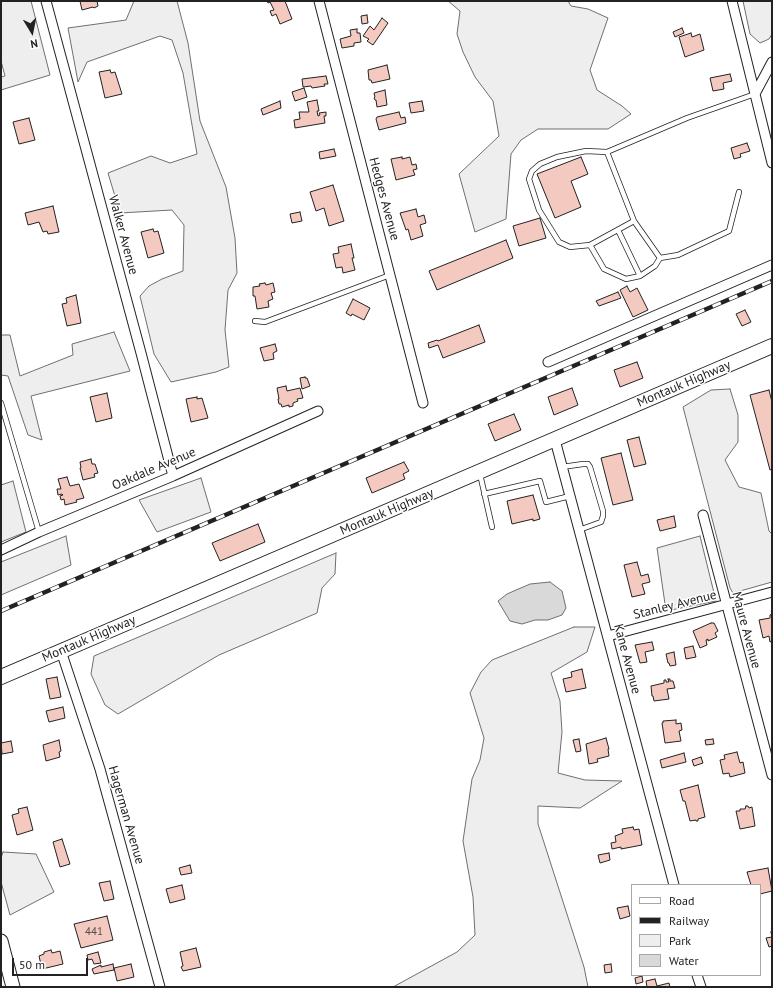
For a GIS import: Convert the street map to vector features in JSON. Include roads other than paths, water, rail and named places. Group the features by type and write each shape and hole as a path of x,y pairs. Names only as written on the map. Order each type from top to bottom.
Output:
{"main road":[{"name":"Montauk Highway","path":"1,677 772,346"}],"street":[{"name":"Walker Avenue","path":"46,1 173,476"},
{"name":"Hedges Avenue","path":"319,1 423,403"},
{"path":"732,1 771,152 772,163"},
{"path":"755,94 772,62"},
{"path":"548,362 772,265"},
{"name":"Oakdale Avenue","path":"1,550 39,532 173,476 318,411"},
{"name":"Kane Avenue","path":"555,440 674,884"},
{"name":"Maure Avenue","path":"703,515 772,775"},
{"name":"Stanley Avenue","path":"608,636 772,592"},
{"name":"Hagerman Avenue","path":"61,651 100,769 160,987"},
{"path":"1,941 13,987"},
{"path":"697,976 701,987"}],"lane":[{"path":"634,221 590,245 570,247 559,242 539,210 529,179 532,171 540,164 557,157 586,151 607,152 687,118 755,94"},
{"path":"607,152 634,221 660,258"},
{"path":"590,245 604,269 626,279 640,276 655,266 660,258 678,255 729,231 739,192"},
{"path":"618,230 640,276"},
{"path":"255,321 265,322 390,275"},
{"path":"1,403 39,532"},
{"path":"562,467 588,464 603,510 603,516 600,522 579,530"},
{"path":"479,472 492,527"},
{"path":"484,494 540,481 546,502 570,496"}],"water":[{"path":"550,582 562,591 566,608 562,615 548,620 535,620 522,624 510,621 498,601 507,594 530,584"}],"railway":[{"path":"1,611 772,281"}]}
